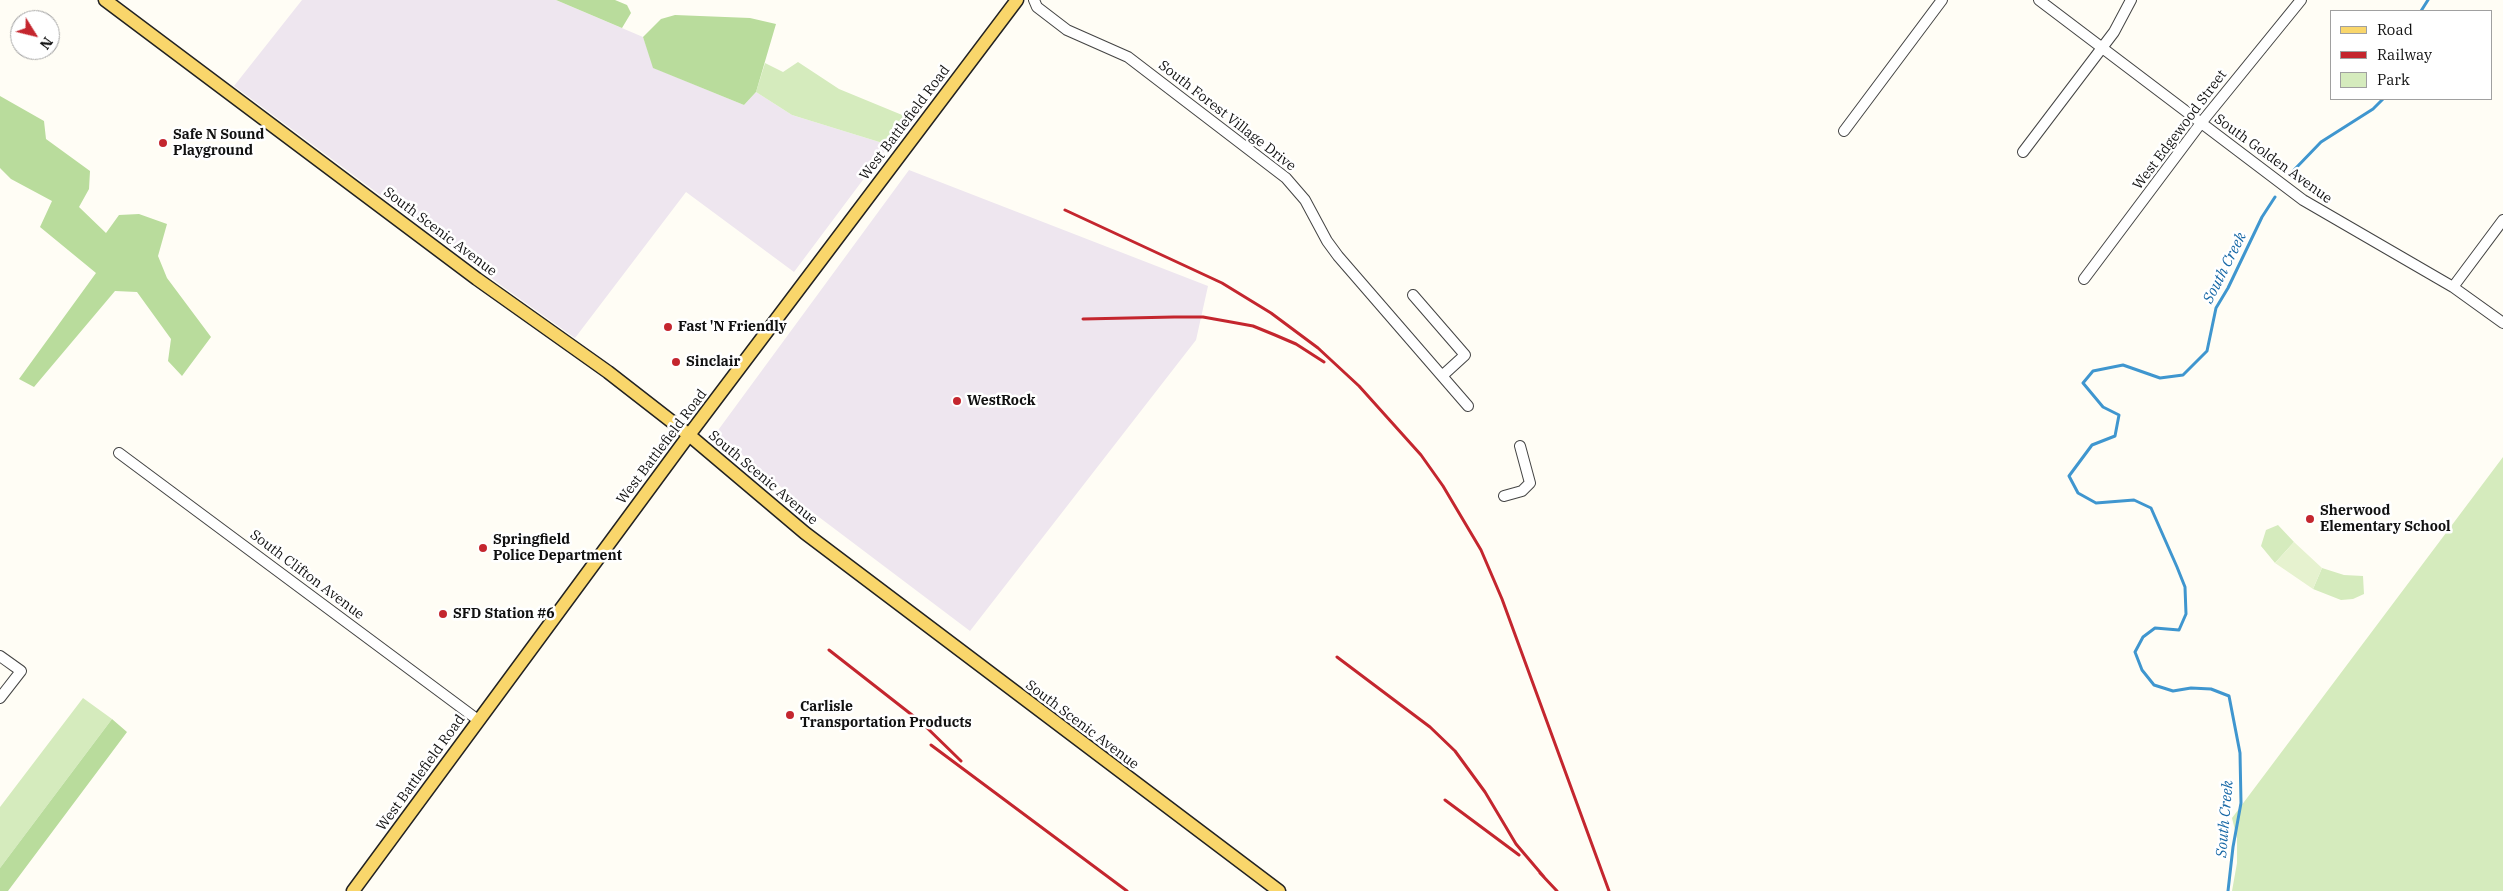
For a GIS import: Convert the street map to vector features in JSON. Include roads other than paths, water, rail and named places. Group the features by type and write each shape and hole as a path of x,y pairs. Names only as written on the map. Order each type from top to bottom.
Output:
{"main road":[{"name":"South Scenic Avenue","path":"105,0 477,279 608,372 688,435 812,539 1279,891"},
{"name":"West Battlefield Road","path":"353,891 688,435 1017,0"}],"street":[{"name":"South Forest Village Drive","path":"1034,0 1037,7 1067,30 1128,57 1286,178 1305,200 1327,241 1338,256 1468,406"},
{"path":"1844,131 1942,0"},
{"name":"South Golden Avenue","path":"2039,0 2201,124 2329,217 2453,287 2503,323"},
{"path":"2023,152 2102,48 2123,18 2131,0"},
{"name":"West Edgewood Street","path":"2084,279 2201,124 2301,0"},
{"path":"2453,287 2503,220"},
{"path":"1413,295 1465,356 1442,376"},
{"path":"1504,496 1522,491 1530,483 1520,446"},
{"name":"South Clifton Avenue","path":"119,452 478,720"},
{"path":"0,656 20,671 0,698"}],"waterway":[{"name":"South Creek","path":"2422,10 2428,0"},
{"name":"South Creek","path":"2294,170 2321,142 2373,109 2382,100"},
{"name":"South Creek","path":"2228,891 2241,803 2240,753 2229,696 2211,689 2191,688 2173,691 2154,685 2142,670 2135,652 2143,637 2155,628 2179,630 2186,614 2185,587 2151,508 2134,500 2096,503 2078,493 2069,476 2092,445 2115,436 2119,415 2103,407 2083,383 2093,371 2123,365 2160,378 2183,375 2207,351 2216,308 2228,288 2262,217 2275,197"}],"railway":[{"path":"1065,210 1222,283 1271,313 1318,348 1359,386 1421,455 1443,486 1481,550 1502,599 1609,891"},
{"path":"1083,319 1203,317 1253,326 1296,344 1324,362"},
{"path":"829,650 921,722 961,761"},
{"path":"1337,657 1430,727 1455,751 1485,792 1516,844 1544,877"},
{"path":"931,745 1127,891"},
{"path":"1445,800 1519,855"},
{"path":"1540,873 1557,891"}],"place":[{"name":"Safe N Sound Playground","path":"163,143"},
{"name":"Fast 'N Friendly","path":"668,327"},
{"name":"Sinclair","path":"676,362"},
{"name":"WestRock","path":"957,401"},
{"name":"Sherwood Elementary School","path":"2310,519"},
{"name":"Springfield Police Department","path":"483,548"},
{"name":"SFD Station #6","path":"443,614"},
{"name":"Carlisle Transportation Products","path":"790,715"}]}
